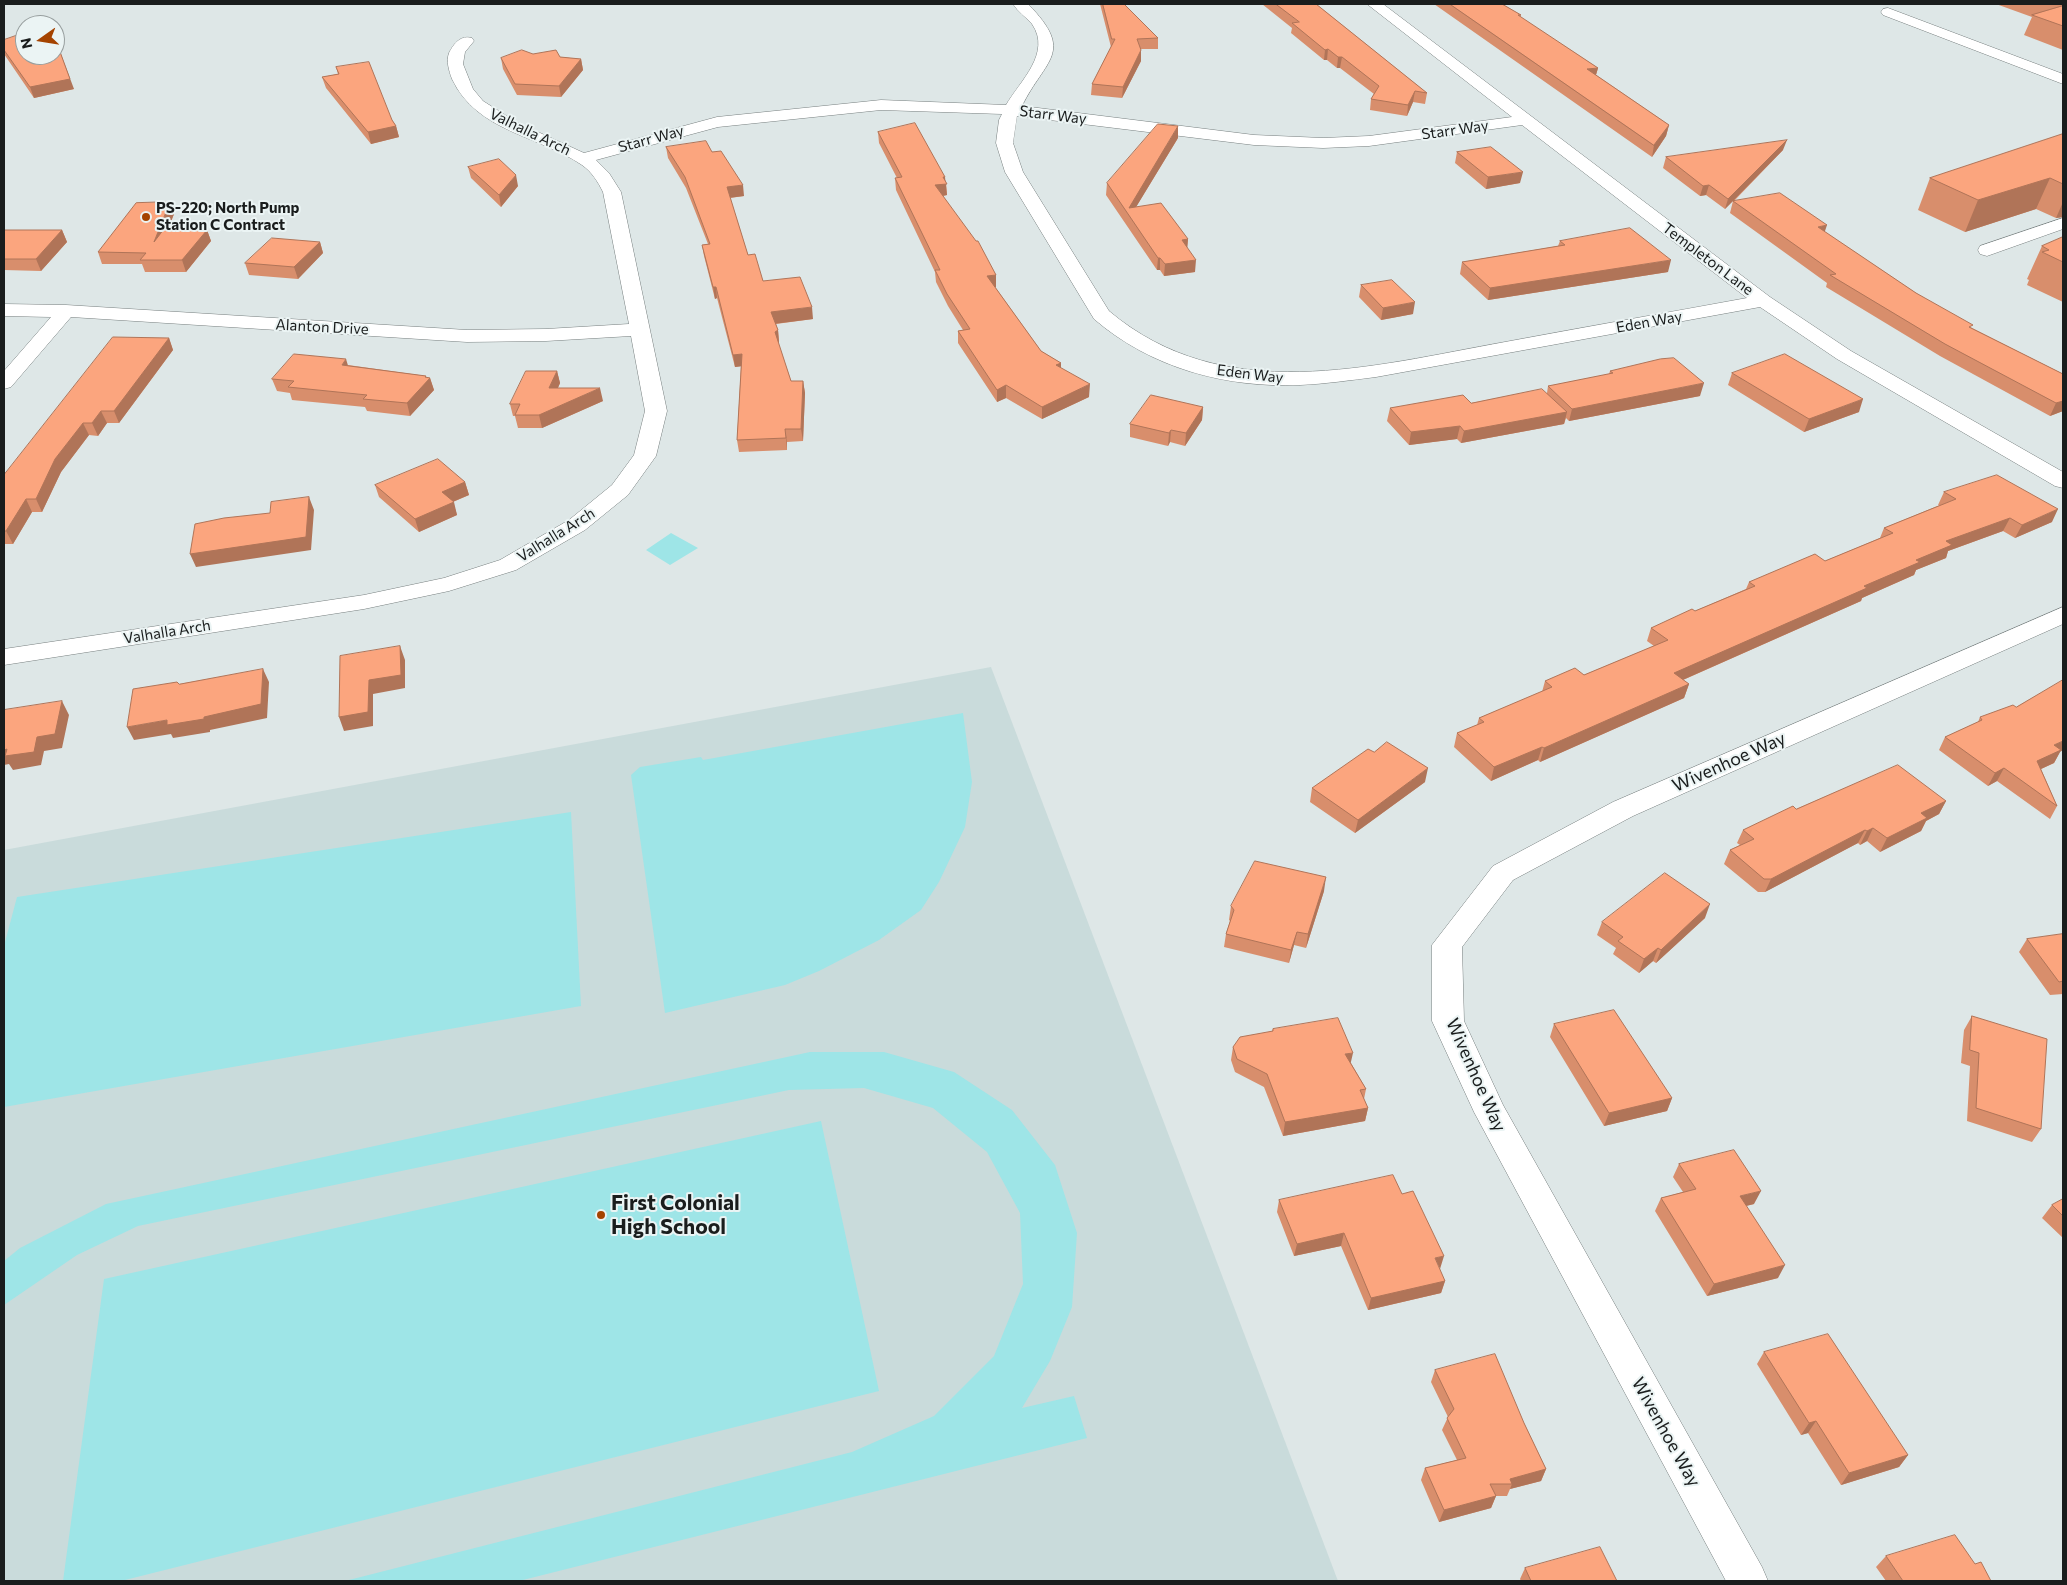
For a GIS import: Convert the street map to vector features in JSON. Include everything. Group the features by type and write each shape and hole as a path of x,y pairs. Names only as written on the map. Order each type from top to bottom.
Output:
{"street":[{"name":"Eden Way","path":"1020,4 1037,20 1044,33 1046,49 1034,77 1007,121 1004,138 1006,152 1014,172 1101,315 1116,329 1154,352 1194,366 1253,377 1318,378 1376,371 1763,301"},
{"name":"Templeton Lane","path":"1374,4 1763,301 1844,355 2063,481"},
{"path":"1888,12 2063,79"},
{"name":"Valhalla Arch","path":"4,657 364,602 449,584 508,564 577,525 620,490 645,456 656,411 612,192 602,173 583,158 497,118 478,105 460,82 454,60 457,49 467,41"},
{"name":"Starr Way","path":"583,158 717,122 798,112 881,105 1012,110 1254,140 1323,143 1388,139 1525,120"},
{"path":"1987,250 2063,222"},
{"name":"Alanton Drive","path":"4,310 66,311 467,336 546,335 640,329"},
{"path":"4,383 66,311"},
{"name":"Wivenhoe Way","path":"1748,1581 1490,1112 1448,1021 1447,945 1502,873 1606,818 2063,615"}],"shaded area":[{"path":"671,533 698,548 670,565 646,550"},
{"name":"First Colonial High School","path":"991,667 1338,1581 4,1581 4,850"},
{"path":"963,713 972,782 965,827 939,882 921,910 879,940 819,971 785,985 665,1013 631,775 640,767 701,757 703,760"},
{"path":"571,812 581,1006 4,1107 4,946 17,897"},
{"path":"810,1052 884,1052 954,1072 1012,1110 1055,1165 1077,1233 1072,1307 1050,1361 1022,1408 1074,1396 1087,1438 519,1581 345,1581 852,1452 934,1416 994,1356 1023,1284 1020,1213 987,1152 933,1108 864,1088 789,1090 138,1226 77,1255 4,1305 4,1261 20,1248 106,1204"},
{"path":"821,1121 879,1391 121,1581 63,1581 104,1279"}],"building":[{"path":"1103,4 1124,4 1158,38 1137,39 1141,50 1123,87 1092,84 1115,39 1112,39"},
{"path":"1276,4 1316,4 1427,93 1415,91 1408,105 1371,99 1379,86 1342,57 1338,57 1328,49 1325,50 1292,23 1299,22"},
{"path":"1450,4 1502,4 1598,68 1587,69 1669,125 1654,145"},
{"path":"2063,6 2063,26 2032,15"},
{"path":"15,36 15,65 65,65 70,79 30,87 4,50 4,40"},
{"path":"522,50 533,54 556,50 560,57 581,59 559,86 515,84 501,58"},
{"path":"369,62 396,126 368,132 322,77 339,74 336,67"},
{"path":"915,123 947,184 935,185 976,241 978,241 996,275 987,276 1041,351 1061,363 1056,365 1090,384 1042,407 1006,385 997,390 958,331 970,329 947,294 935,270 940,270 895,178 902,177 878,132"},
{"path":"1158,124 1178,126 1129,208 1161,203 1188,239 1182,240 1196,260 1165,264 1158,258 1107,183"},
{"path":"2063,134 2063,184 2050,178 1978,200 1930,178"},
{"path":"1787,140 1728,199 1709,185 1703,186 1666,157"},
{"path":"706,141 712,152 721,151 743,185 727,187 748,255 755,254 763,281 800,277 812,307 771,312 778,330 775,332 791,381 803,381 801,429 785,429 786,438 737,440 742,354 733,355 716,287 713,287 702,245 710,244 685,177 666,147"},
{"path":"1491,147 1523,172 1488,177 1457,152"},
{"path":"499,159 516,175 499,195 468,167"},
{"path":"1780,193 1827,225 1818,227 1916,293 1973,325 1969,327 2063,374 2063,401 2056,403 1945,344 1830,275 1836,274 1733,201"},
{"path":"170,202 154,242 164,229 207,230 182,260 140,260 146,253 98,252 136,203"},
{"path":"1630,228 1671,260 1490,288 1462,262 1565,245 1560,241"},
{"path":"4,230 62,230 36,259 4,259"},
{"path":"2063,237 2063,262 2042,252 2049,250 2042,246"},
{"path":"272,238 320,242 294,267 245,263"},
{"path":"1392,280 1415,302 1383,308 1361,285"},
{"path":"113,337 169,338 114,411 101,411 92,423 83,423 55,459 36,499 26,499 6,531 4,531 4,475"},
{"path":"294,354 346,359 342,365 430,378 407,403 363,399 367,395 288,387 294,381 272,379"},
{"path":"1785,354 1863,399 1809,419 1732,373"},
{"path":"1674,358 1704,383 1572,409 1548,386 1613,373 1610,371 1660,359"},
{"path":"526,371 557,371 549,388 600,388 539,415 515,415 520,404 510,404"},
{"path":"1542,389 1567,412 1464,431 1460,426 1411,432 1390,408 1463,395 1471,403"},
{"path":"1151,395 1203,407 1186,433 1171,430 1169,433 1130,424"},
{"path":"438,459 465,482 442,492 454,502 415,519 375,485"},
{"path":"1997,475 2058,509 2022,525 2010,518 1946,541 1952,545 1916,560 1920,562 1864,586 1867,588 1674,673 1689,684 1544,748 1542,747 1494,767 1457,733 1484,722 1479,718 1552,687 1545,681 1575,668 1584,675 1668,640 1651,628 1692,609 1695,611 1755,586 1749,582 1815,554 1825,561 1893,533 1884,528 1956,499 1944,492"},
{"path":"309,497 306,537 190,554 195,524 224,518 270,513 271,502"},
{"path":"400,646 401,675 369,680 368,712 339,717 340,656"},
{"path":"263,669 261,704 204,717 204,719 167,725 167,720 127,727 133,689 177,682 179,684"},
{"path":"2063,680 2063,741 2054,745 2061,750 2037,761 2057,806 2004,768 1995,773 1945,737 1982,720 1980,717 2013,705 2016,707"},
{"path":"62,701 55,734 37,737 34,752 5,756 7,749 4,750 4,710"},
{"path":"1387,742 1428,768 1358,820 1312,788 1368,749 1374,752"},
{"path":"1898,765 1946,801 1921,813 1927,818 1887,838 1873,828 1865,830 1771,879 1764,879 1730,850 1754,839 1743,830 1793,806 1796,809"},
{"path":"1255,861 1326,877 1308,934 1297,932 1291,950 1226,934 1234,910 1231,906"},
{"path":"1665,873 1710,904 1661,950 1658,948 1644,959 1618,941 1623,937 1602,922"},
{"path":"2063,934 2063,981 2059,982 2027,939"},
{"path":"1614,1010 1672,1098 1609,1113 1554,1024"},
{"path":"1972,1016 2047,1039 2041,1129 1976,1108 1979,1053 1970,1050"},
{"path":"1338,1018 1353,1053 1345,1054 1366,1089 1360,1090 1368,1108 1285,1122 1267,1074 1237,1059 1233,1047 1240,1037 1273,1031 1273,1029"},
{"path":"1734,1150 1761,1191 1740,1196 1785,1265 1714,1284 1661,1198 1696,1189 1679,1164"},
{"path":"1393,1175 1402,1194 1413,1191 1444,1256 1435,1258 1445,1281 1371,1298 1344,1233 1297,1244 1279,1200"},
{"path":"2063,1199 2063,1216 2052,1205"},
{"path":"1828,1334 1908,1455 1849,1473 1816,1421 1809,1423 1764,1352"},
{"path":"1495,1354 1546,1469 1510,1479 1512,1484 1490,1484 1496,1496 1444,1510 1425,1468 1466,1458 1447,1418 1454,1409 1435,1370"},
{"path":"1955,1535 1975,1564 1981,1562 1991,1581 1903,1581 1886,1556"},
{"path":"1600,1547 1617,1581 1531,1581 1525,1568"}],"place":[{"name":"PS-220; North Pump Station C Contract","path":"146,217"},
{"name":"First Colonial High School","path":"601,1215"}]}
